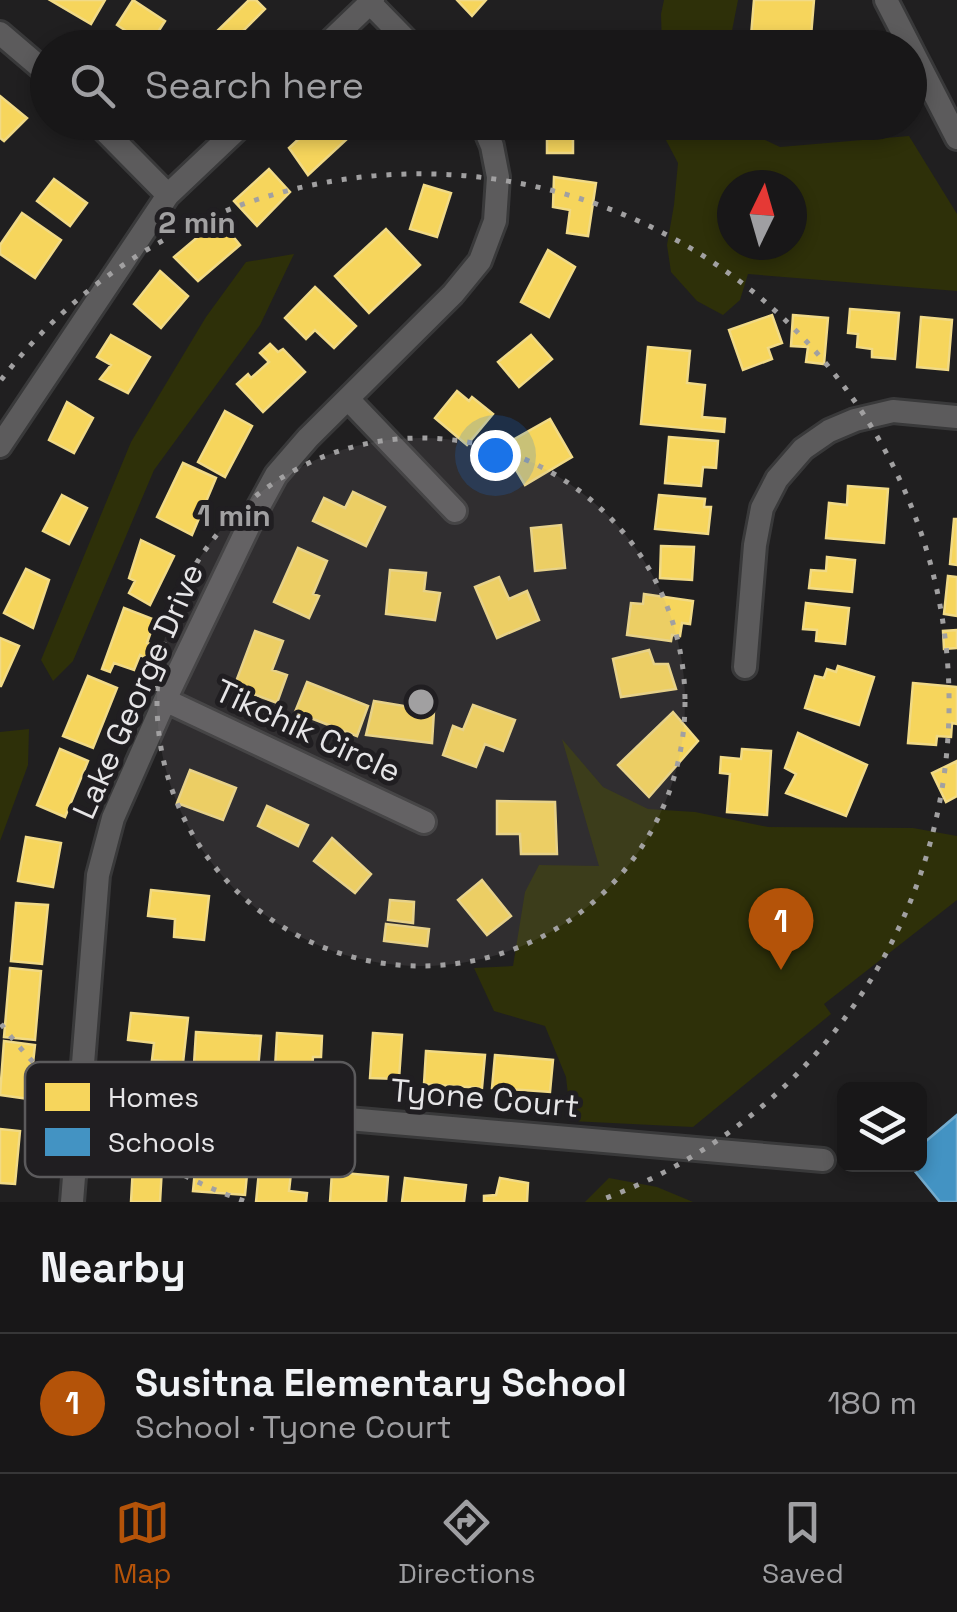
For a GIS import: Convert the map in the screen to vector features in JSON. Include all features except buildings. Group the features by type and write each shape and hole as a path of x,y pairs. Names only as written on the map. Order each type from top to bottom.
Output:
{"street":[{"path":"886,0 901,30"},
{"path":"342,30 371,2 397,30"},
{"path":"0,33 30,59"},
{"path":"927,80 957,138"},
{"path":"114,140 168,195"},
{"path":"0,446 168,195 225,140"},
{"name":"Lake George Drive","path":"84,1062 98,875 112,818 164,700 276,475 453,294 480,261 495,221 498,177 490,140"},
{"path":"348,399 455,511"},
{"path":"745,666 754,545 762,508 777,478 803,449 829,430 855,420 894,411 957,417"},
{"name":"Tikchik Circle","path":"164,700 424,822"},
{"name":"Tyone Court","path":"355,1120 823,1160"},
{"name":"Lake George Drive","path":"72,1202 74,1177"}],"green space":[{"path":"664,0 738,0 732,30 661,30"},
{"path":"666,140 765,140 780,147 911,140 957,214 957,291 748,274 740,300 723,315 697,301 671,272 667,245 678,163"},
{"path":"294,254 260,325 154,470 73,661 53,681 41,660 131,442 206,317 246,262"},
{"path":"29,729 28,765 0,841 0,732"},
{"path":"562,739 603,787 648,809 695,812 768,827 913,828 957,836 957,900 824,1004 831,1014 693,1127 571,1121 566,1077 545,1026 494,1011 474,968 513,966 525,892 539,865 599,866"},
{"path":"609,1178 657,1187 693,1202 585,1202"}],"place":[{"name":"Susitna Elementary School","path":"781,970"}]}
